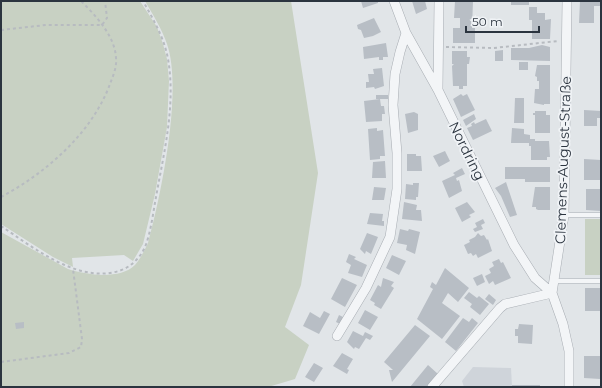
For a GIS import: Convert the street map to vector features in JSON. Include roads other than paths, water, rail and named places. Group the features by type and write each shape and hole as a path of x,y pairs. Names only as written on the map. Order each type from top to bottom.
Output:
{"street":[{"name":"Nordring","path":"394,1 406,33 438,90 514,245 535,278 552,293"},
{"path":"438,90 439,1"},
{"name":"Clemens-August-Straße","path":"567,1 564,215 552,293 568,344 569,387"},
{"path":"337,336 366,288 390,237 397,189 397,153 393,105 395,74 406,33"},
{"path":"432,387 505,304 552,293"}],"lane":[{"path":"564,215 601,215"},
{"path":"554,281 601,281"}]}
